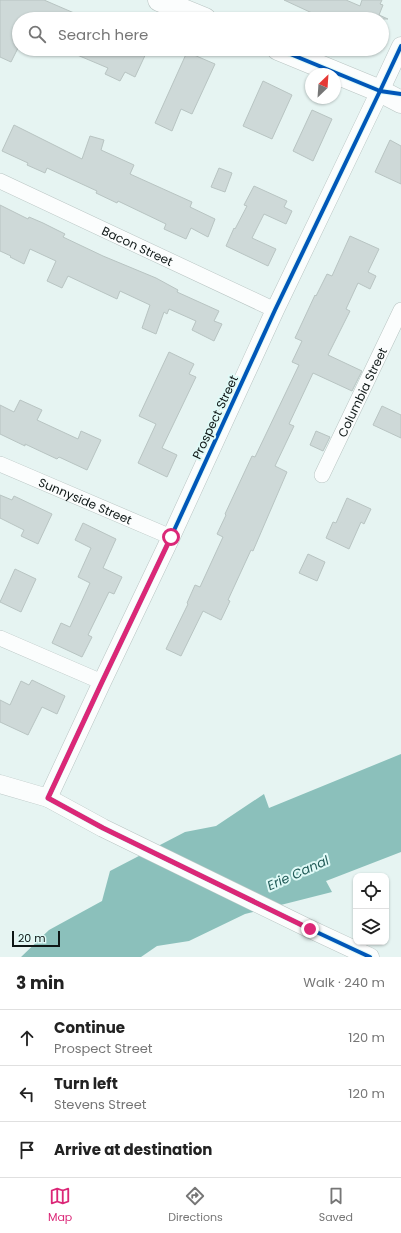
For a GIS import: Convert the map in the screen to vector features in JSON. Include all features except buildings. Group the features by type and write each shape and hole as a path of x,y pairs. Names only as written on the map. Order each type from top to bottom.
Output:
{"highway":[{"path":"159,0 188,12"},
{"path":"295,56 380,91 401,102"}],"street":[{"name":"Prospect Street","path":"48,798 171,537 275,310 401,46"},
{"name":"Bacon Street","path":"0,181 275,310"},
{"name":"Columbia Street","path":"322,475 401,310"},
{"name":"Sunnyside Street","path":"0,464 171,537"},
{"path":"0,638 102,682"},
{"path":"0,784 48,798 103,828 370,957"}],"water":[{"name":"Erie Canal","path":"401,754 401,852 326,881 332,892 245,914 189,941 157,946 141,957 21,957 49,930 102,901 110,871 185,832 216,826 264,794 269,808"}],"cycle path":[{"path":"370,957 103,828 48,798 171,537 275,310 401,46"},
{"path":"295,56 380,91 401,94"}],"route":[{"path":"171,537 48,798 103,828 310,929"}]}
